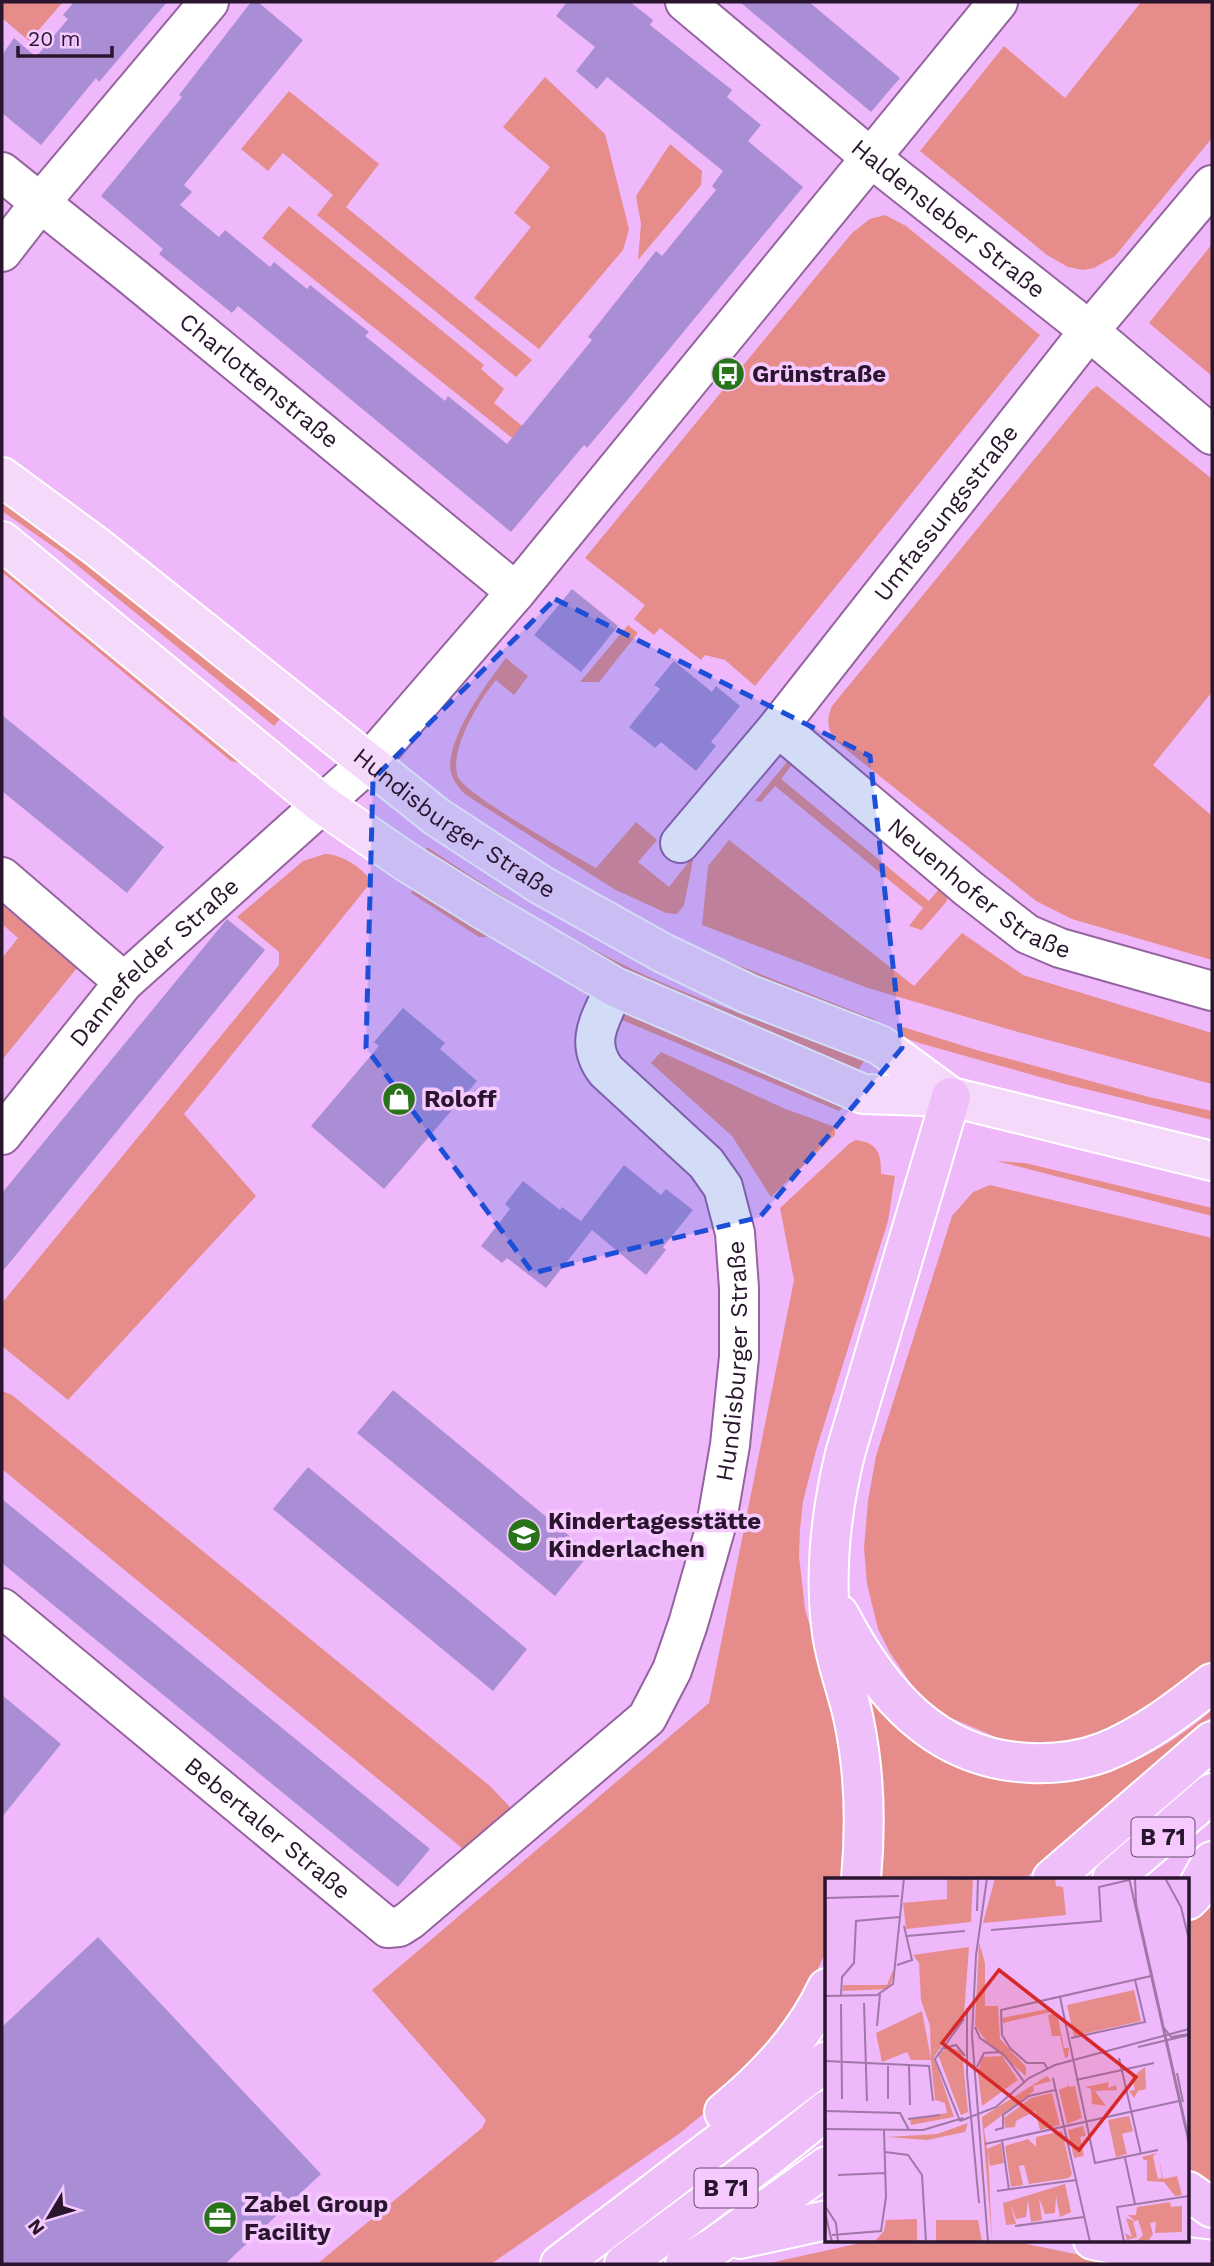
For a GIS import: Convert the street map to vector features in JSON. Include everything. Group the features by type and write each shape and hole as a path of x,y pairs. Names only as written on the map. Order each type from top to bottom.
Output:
{"highway":[{"path":"860,1878 865,1822 860,1753 834,1644 831,1527 842,1466 951,1097"},
{"path":"831,1599 849,1635 872,1669 909,1713 950,1743 1002,1761 1056,1763 1106,1751 1156,1725 1212,1683"},
{"name":"B 71","path":"1053,1878 1212,1741"},
{"name":"B 71","path":"1113,1878 1212,1793"},
{"path":"1189,1878 1212,1860"},
{"path":"1190,1898 1212,1860"},
{"path":"640,2205 673,2152 729,2108 780,2058 797,2038 825,1991"},
{"name":"B 71","path":"560,2264 825,2063"},
{"name":"B 71","path":"624,2264 825,2112"},
{"path":"699,2255 825,2167"},
{"path":"1190,2192 1212,2208"},
{"path":"699,2255 758,2234 825,2220"},
{"path":"1103,2242 1212,2260"}],"main road":[{"name":"Hundisburger Straße","path":"2,477 96,546 443,822 541,886 697,970 748,994 880,1045 951,1097"},
{"name":"Hundisburger Straße","path":"2,541 322,804 405,861 615,987 863,1094 951,1097 1212,1161"}],"street":[{"path":"2,252 209,2"},
{"name":"Haldensleber Straße","path":"685,2 870,157 1090,331 1212,435"},
{"path":"322,804 368,763 516,592 998,2"},
{"name":"Charlottenstraße","path":"2,172 516,592"},
{"name":"Umfassungsstraße","path":"680,842 778,727 1090,331 1212,185"},
{"name":"Neuenhofer Straße","path":"778,727 1027,934 1060,948 1212,991"},
{"name":"Dannefelder Straße","path":"2,1135 124,982 322,804"},
{"path":"2,877 124,982"},
{"name":"Hundisburger Straße","path":"537,1814 647,1718 661,1695 688,1625 716,1526 735,1405 740,1333 739,1288 735,1233 727,1198 717,1177 706,1163 606,1071 597,1059 594,1046 596,1033 615,987"},
{"name":"Bebertaler Straße","path":"2,1608 388,1928 399,1927 410,1920 537,1814"}],"highlighted area":[{"path":"555,599 870,756 902,1048 760,1217 533,1273 366,1048 373,779"}],"shaded area":[{"path":"2,2 63,2 29,41 2,18"},
{"path":"1141,2 1212,2 1212,138 1115,256 1094,268 1083,270 1068,267 1047,255 920,151 1004,46 1065,98"},
{"path":"545,77 605,134 629,229 623,250 539,349 474,298 531,227 514,213 550,167 503,127"},
{"path":"289,91 379,164 346,207 532,360 516,377 317,215 333,195 283,153 268,171 241,149"},
{"path":"670,144 702,171 701,185 638,260 641,224 636,196"},
{"path":"289,206 484,365 481,369 504,389 494,403 526,429 516,441 262,238"},
{"path":"885,215 906,226 1040,335 755,686 725,660 705,655 701,660 660,628 654,635 634,619 645,605 585,558 852,233 870,219"},
{"path":"1212,244 1212,376 1149,323"},
{"path":"1097,386 1212,479 1212,692 1153,765 1212,816 1212,960 1072,919 1036,901 837,742 828,725 832,706"},
{"path":"2,498 67,544 282,716 274,726 61,552 2,511"},
{"path":"2,563 244,760 239,763 231,761 2,572"},
{"path":"628,625 638,633 599,682 580,682"},
{"path":"506,658 528,676 514,695 496,680 489,689 461,740 456,766 458,777 465,786 499,810 596,868 636,822 657,840 638,862 669,887 694,855 684,905 677,914 666,913 614,889 466,795 458,786 450,767 456,739 471,709"},
{"path":"791,757 795,761 781,779 929,901 944,883 946,884 947,901 922,930 909,926 923,908 775,786 761,802 755,801"},
{"path":"729,840 914,986 962,933 1023,975 1212,1033 1212,1084 868,988 702,925 708,866"},
{"path":"427,847 553,927 632,969 718,1005 866,1057 857,1073 669,996 423,855"},
{"path":"325,854 351,863 372,881 184,1114 256,1196 68,1400 2,1346 2,1303 279,965 279,952 237,917 303,861"},
{"path":"415,887 490,934 487,937 479,937 411,893"},
{"path":"2,905 77,968 2,1060 2,958 18,938 2,924"},
{"path":"710,954 876,1020 874,1027 708,959"},
{"path":"630,1013 846,1104 839,1111 622,1020 622,1017"},
{"path":"903,1027 1149,1097 1212,1111 1212,1120 1065,1084 919,1043 900,1036"},
{"path":"661,1052 783,1108 835,1127 835,1135 771,1197 732,1136 651,1063"},
{"path":"856,1140 870,1144 879,1155 881,1174 895,1176 888,1221 817,1447 803,1501 800,1529 799,1556 805,1609 844,1746 846,1878 825,1878 825,1953 812,1983 776,2042 708,2110 680,2133 491,2264 317,2264 482,2128 486,2120 372,1990 709,1703 794,1280 780,1208"},
{"path":"996,1161 1025,1163 1212,1208 1212,1216"},
{"path":"990,1185 1212,1238 1212,1666 1143,1715 1075,1743 1034,1745 998,1738 949,1717 931,1704 914,1688 890,1653 878,1629 867,1584 864,1548 868,1501 876,1456 952,1216 973,1192"},
{"path":"2,1391 12,1395 490,1786 511,1808 463,1849 2,1469"},
{"path":"876,1702 907,1736 932,1754 960,1767 982,1773 1070,1777 1102,1773 1131,1762 1188,1730 1212,1710 1212,1716 1102,1816 1025,1878 877,1878 869,1704"},
{"path":"1212,1894 1212,2187 1190,2170 1190,1915"},
{"path":"865,2242 1018,2242 1124,2264 765,2264"}],"building":[{"path":"74,2 167,2 99,82 96,78 41,145 2,113 2,55 14,38 36,57 68,19 63,15"},
{"path":"251,2 258,2 303,40 184,185 192,192 180,205 219,237 225,230 270,267 274,262 307,289 310,285 369,332 365,336 445,401 448,396 507,444 592,340 588,337 656,251 662,256 716,190 712,186 723,171 607,77 597,89 576,71 595,47 556,16 567,2 630,2 653,20 650,25 732,90 727,97 761,125 748,141 803,187 587,448 584,445 511,532 238,306 232,313 159,254 163,249 101,196 182,97 179,95"},
{"path":"740,2 809,2 900,78 871,112"},
{"path":"572,589 618,626 581,672 534,635"},
{"path":"674,661 712,692 716,686 740,706 711,742 716,746 696,771 661,742 655,748 629,727 660,689 654,685"},
{"path":"2,715 164,847 127,893 2,791"},
{"path":"227,919 265,950 2,1272 2,1193"},
{"path":"403,1008 445,1043 440,1049 477,1081 384,1189 311,1126 379,1046 374,1042"},
{"path":"624,1165 661,1195 666,1189 693,1210 663,1247 666,1250 646,1275 592,1230 546,1288 507,1258 502,1263 481,1246 510,1209 505,1204 523,1181 560,1210 562,1207 586,1225 581,1221"},
{"path":"393,1390 590,1553 555,1596 357,1433"},
{"path":"308,1467 527,1649 493,1691 273,1509"},
{"path":"2,1499 430,1849 398,1887 2,1563"},
{"path":"2,1695 61,1744 2,1817"},
{"path":"98,1937 321,2174 225,2264 2,2264 2,2027"}],"place":[{"name":"Grünstraße","path":"728,374"},
{"name":"Roloff","path":"399,1099"},
{"name":"Kindertagesstätte Kinderlachen","path":"524,1535"},
{"name":"Zabel Group Facility","path":"220,2218"}]}
